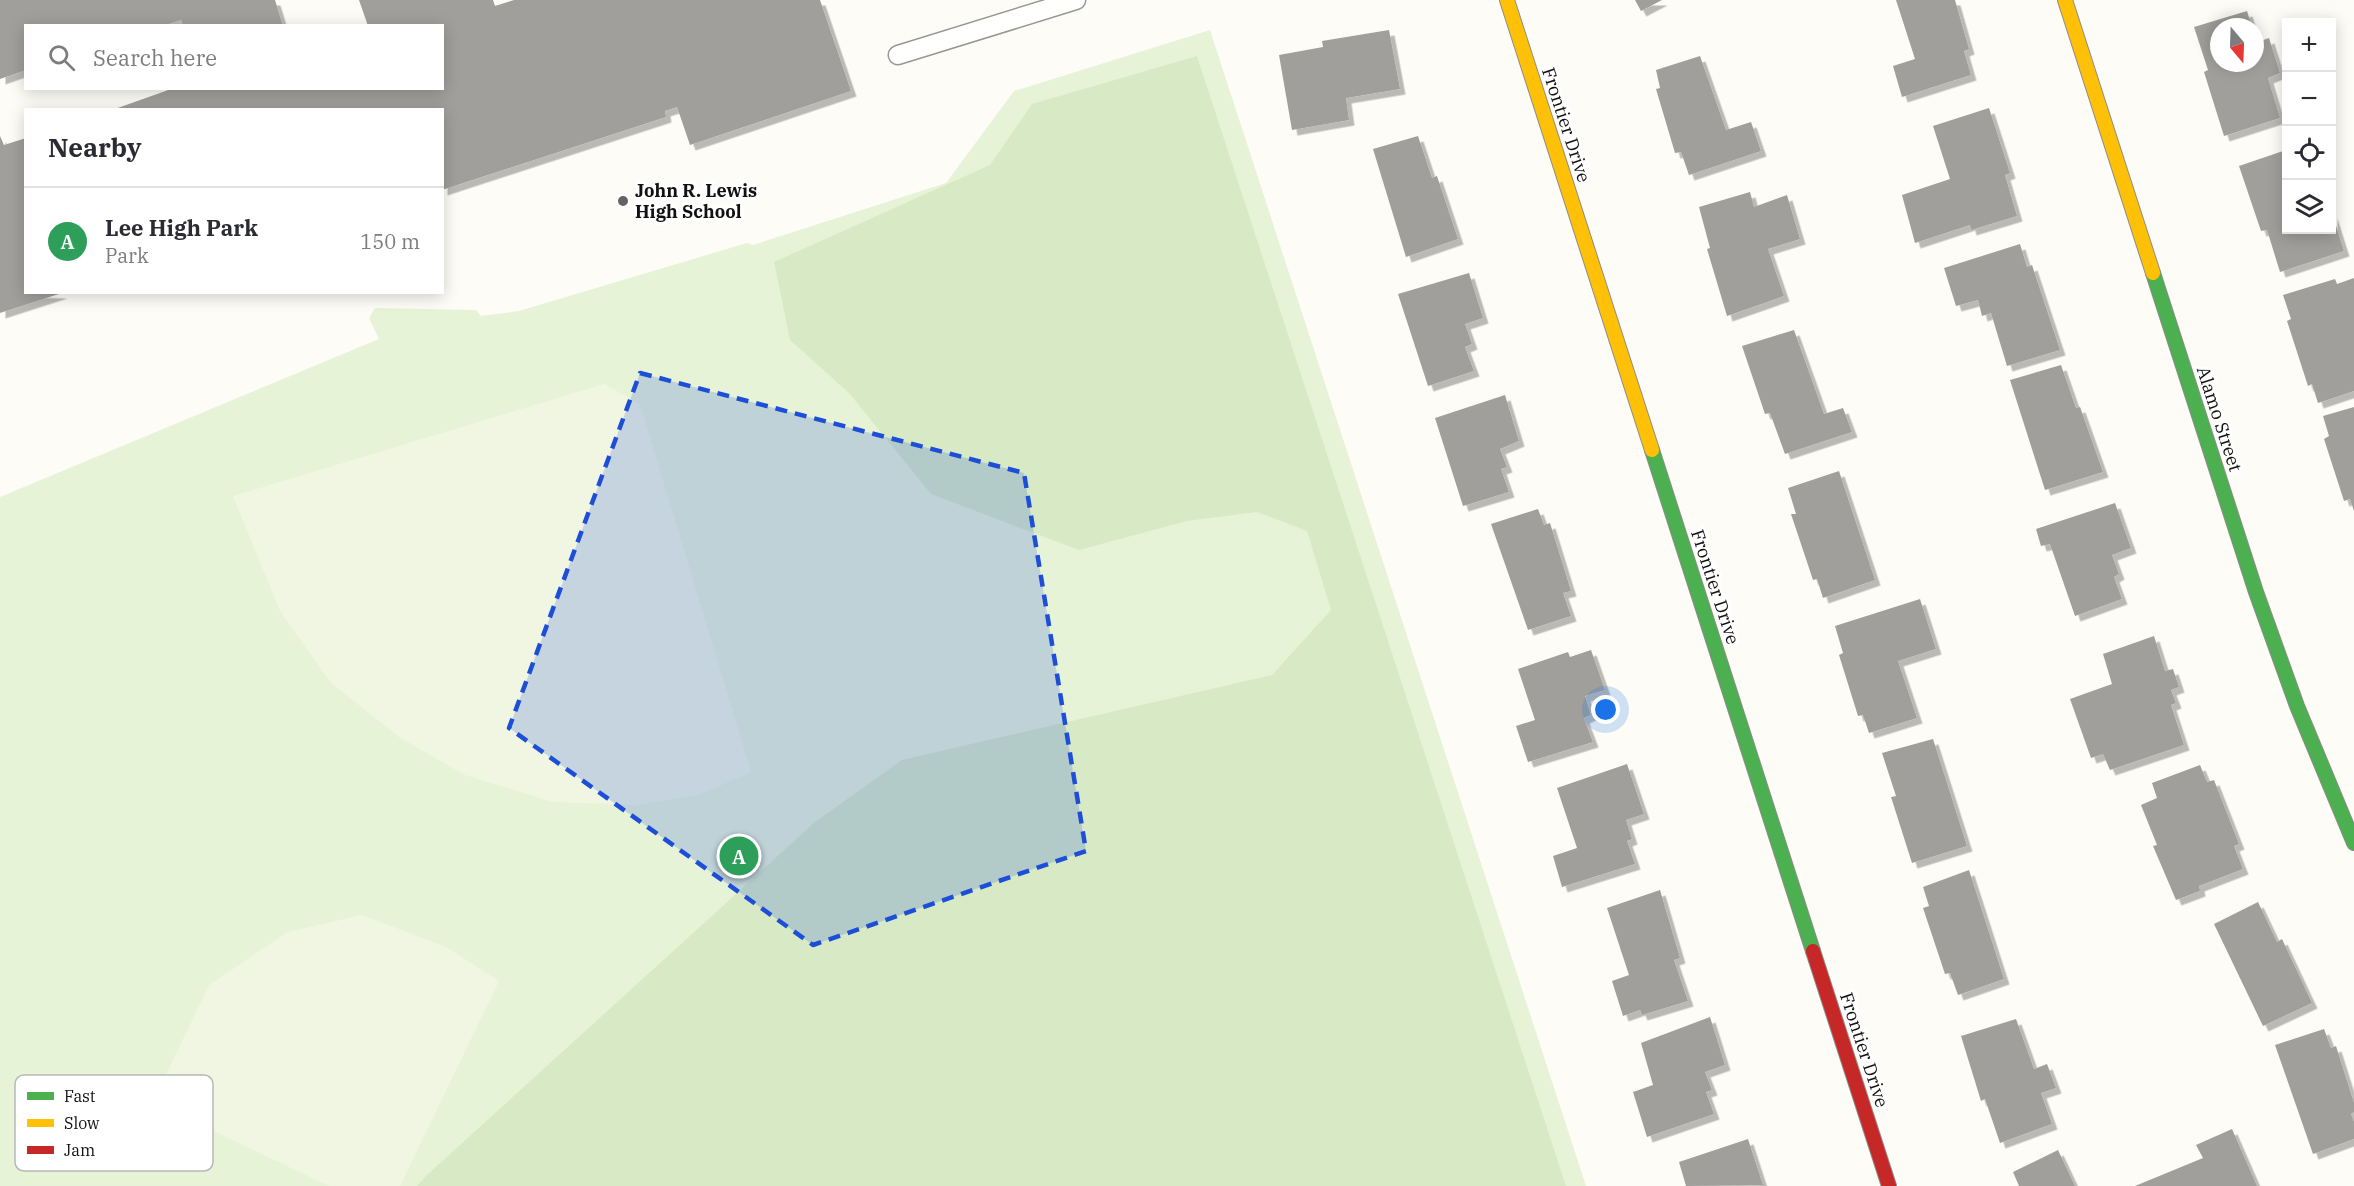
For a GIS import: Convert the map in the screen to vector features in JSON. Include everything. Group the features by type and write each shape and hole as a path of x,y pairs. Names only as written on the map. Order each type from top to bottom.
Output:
{"street":[{"name":"Frontier Drive","path":"1507,0 1889,1186"},
{"name":"Alamo Street","path":"2065,0 2256,592 2297,706 2354,843"}],"lane":[{"path":"898,55 1076,0"}],"highlighted area":[{"path":"640,373 1024,473 1086,851 813,945 509,728"}],"green space":[{"path":"1210,30 1586,1186 0,1186 0,497 379,339 369,318 375,308 476,310 481,316 519,311 747,243 753,245 946,183 1014,91"},
{"path":"1197,56 1566,1186 417,1186 815,822 902,760 1272,675 1331,610 1307,531 1257,512 1187,521 1079,550 931,494 849,393 790,340 774,262 990,165 1032,104"},
{"path":"604,384 640,404 751,772 701,794 636,805 553,802 465,775 399,737 331,683 280,611 233,496"},
{"path":"362,915 446,947 499,981 400,1186 329,1186 213,1131 213,1075 166,1075 209,985 288,932"}],"building":[{"path":"0,0 275,0 282,24 182,24 181,20 169,24 24,24 24,71 0,79"},
{"path":"359,0 493,0 495,6 514,0 820,0 851,91 690,145 677,107 665,111 666,117 444,189 444,108 118,108 168,90 444,90 444,24 367,24"},
{"path":"1635,0 1662,0 1641,11"},
{"path":"1896,0 1955,0 1969,49 1964,51 1971,75 1902,97 1893,66 1915,59"},
{"path":"2247,11 2249,18 2224,18"},
{"path":"2210,22 2210,72 2264,72 2264,40 2269,38 2280,73 2268,78 2280,118 2224,136 2204,72 2208,70 2194,27"},
{"path":"1389,30 1400,89 1346,98 1349,120 1292,130 1279,55 1323,47 1322,41"},
{"path":"1700,56 1726,130 1751,122 1761,151 1689,175 1681,152 1675,153 1656,89 1660,88 1656,70"},
{"path":"1989,108 2010,173 2005,175 2017,216 1971,230 1970,225 1915,243 1902,195 1950,179 1933,126"},
{"path":"0,136 4,145 24,139 24,294 59,294 0,313"},
{"path":"1418,136 1432,178 1437,176 1458,239 1406,257 1373,149"},
{"path":"2282,151 2282,234 2336,234 2336,226 2344,251 2280,272 2267,230 2261,231 2239,166"},
{"path":"1750,192 1754,207 1787,195 1800,239 1768,249 1784,296 1727,316 1707,249 1710,248 1699,207"},
{"path":"2020,244 2027,267 2032,265 2060,350 2007,366 1991,313 1982,316 1978,300 1956,306 1944,268"},
{"path":"1469,273 1483,318 1465,324 1472,344 1465,347 1474,371 1428,386 1398,294"},
{"path":"2354,278 2354,391 2318,403 2312,384 2308,386 2287,321 2291,319 2283,295 2335,279 2337,284"},
{"path":"1794,330 1824,414 1843,408 1852,432 1785,454 1770,413 1765,414 1742,346"},
{"path":"2061,365 2076,408 2080,407 2103,472 2045,490 2010,380"},
{"path":"1505,395 1519,441 1500,449 1507,467 1501,469 1509,492 1463,506 1435,418"},
{"path":"2354,407 2354,511 2350,499 2344,501 2324,439 2329,436 2323,416"},
{"path":"1839,471 1875,580 1823,598 1817,579 1813,580 1791,514 1796,514 1788,488"},
{"path":"2115,503 2131,548 2112,555 2119,574 2114,577 2122,599 2075,616 2050,544 2041,546 2036,529"},
{"path":"1538,509 1544,525 1550,523 1571,591 1563,593 1571,616 1528,630 1491,524"},
{"path":"1920,599 1936,649 1898,661 1917,718 1869,733 1863,715 1858,716 1839,655 1843,653 1835,626"},
{"path":"2154,636 2165,671 2173,669 2179,687 2171,690 2176,703 2171,705 2184,745 2110,770 2103,754 2091,758 2070,699 2112,684 2103,654"},
{"path":"1591,650 1605,690 1585,696 1591,715 1584,718 1593,742 1528,762 1516,726 1535,720 1518,669 1568,652 1570,657"},
{"path":"1933,739 1967,846 1912,863 1891,797 1896,796 1882,753"},
{"path":"1627,764 1644,814 1626,820 1632,839 1627,841 1635,864 1562,887 1553,856 1577,848 1557,788"},
{"path":"2200,765 2207,782 2214,780 2239,844 2234,846 2243,869 2199,886 2200,891 2176,900 2153,846 2157,845 2141,805 2157,798 2152,783"},
{"path":"1969,870 2004,979 1958,995 1950,973 1945,974 1923,908 1929,906 1923,887"},
{"path":"1660,890 1680,958 1674,960 1688,1001 1642,1015 1640,1010 1623,1016 1612,981 1629,975 1607,908"},
{"path":"2258,902 2277,942 2282,939 2312,1003 2263,1026 2214,924"},
{"path":"1710,1017 1725,1065 1705,1072 1712,1090 1706,1092 1714,1114 1647,1137 1633,1092 1653,1085 1641,1043"},
{"path":"2016,1019 2034,1069 2047,1064 2056,1088 2041,1093 2052,1124 2000,1143 1985,1099 1981,1101 1961,1036"},
{"path":"2324,1029 2331,1048 2336,1046 2354,1103 2354,1112 2351,1114 2354,1122 2354,1139 2313,1154 2275,1045"},
{"path":"2232,1129 2257,1186 2135,1186 2203,1158 2196,1145"},
{"path":"1748,1139 1763,1185 1686,1186 1679,1162"},
{"path":"2058,1150 2075,1186 2019,1186 2013,1172"}],"traffic: fast":[{"path":"2153,273 2256,592 2297,706 2354,843"},
{"path":"1652,450 1813,951"}],"traffic: slow":[{"path":"1507,0 1652,450"},
{"path":"2065,0 2153,273"}],"traffic: jam":[{"path":"1813,951 1889,1186"}],"place":[{"name":"John R. Lewis High School","path":"623,201"},
{"name":"Lee High Park","path":"739,856"}]}
